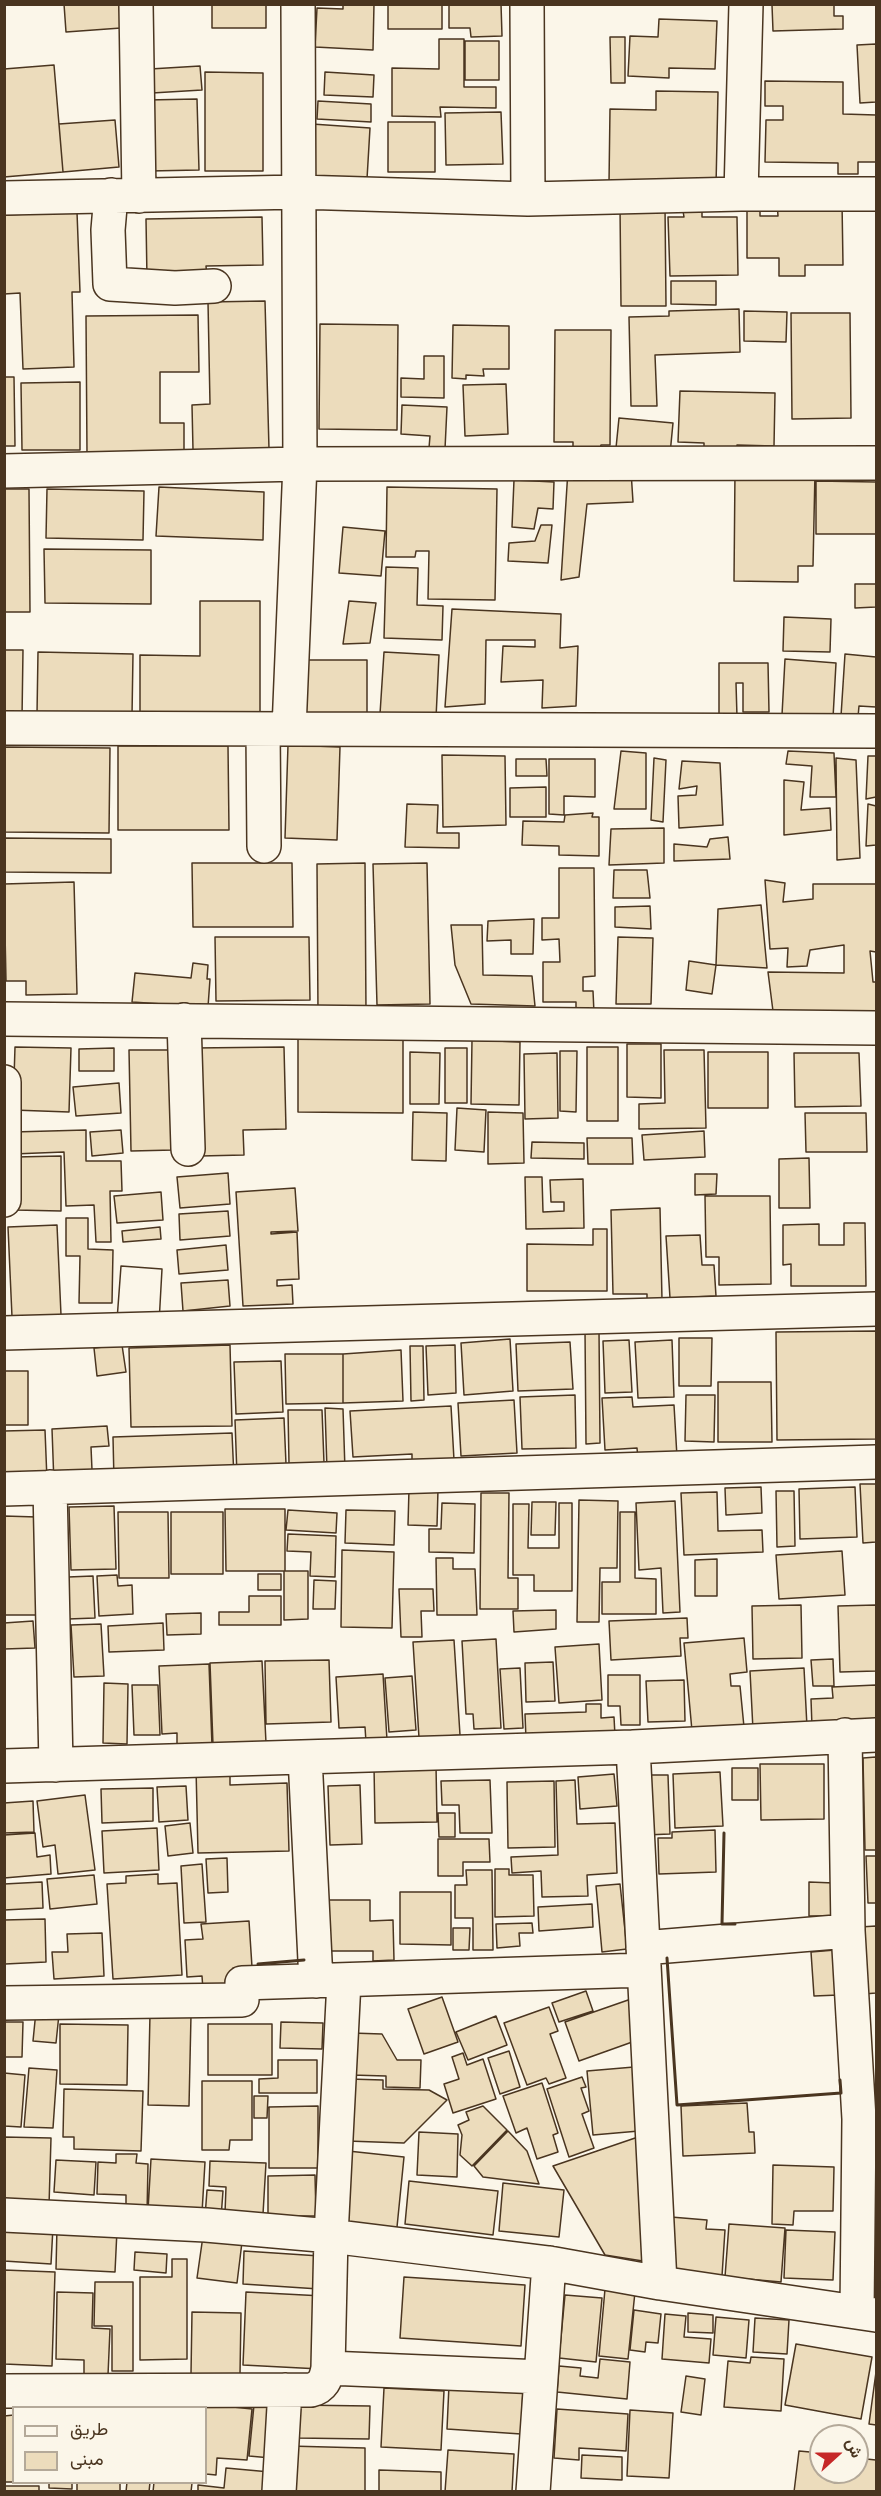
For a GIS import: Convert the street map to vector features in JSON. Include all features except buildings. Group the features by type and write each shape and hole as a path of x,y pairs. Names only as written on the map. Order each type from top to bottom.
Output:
{"street":[{"path":"136,4 125,196 108,230 110,284 175,288 214,286"},
{"path":"264,846 300,464 298,4"},
{"path":"528,4 528,199"},
{"path":"741,194 746,4"},
{"path":"4,198 299,192 528,199 741,194 876,194"},
{"path":"4,471 300,464 876,463"},
{"path":"4,728 876,731"},
{"path":"4,1019 876,1028"},
{"path":"184,1020 188,1149"},
{"path":"4,1082 4,1200"},
{"path":"4,1333 876,1309"},
{"path":"4,1489 876,1462"},
{"path":"50,1487 56,1765"},
{"path":"4,1766 633,1747 861,1735 848,1931 864,2003 859,2119 867,2313 660,2283 549,2263 332,2236 206,2225 4,2215"},
{"path":"633,1747 660,2283"},
{"path":"4,2391 316,2389 326,2380 332,2236 330,1981 305,1757"},
{"path":"4,2003 242,2000 242,1983 330,1981 644,1959 848,1931"},
{"path":"533,2492 549,2263"},
{"path":"328,2368 541,2377"},
{"path":"279,2492 285,2390"}],"wall":[{"path":"724,1833 722,1924 735,1924"},
{"path":"667,1958 677,2105 841,2093 840,2080"},
{"path":"258,1964 304,1960"}]}
